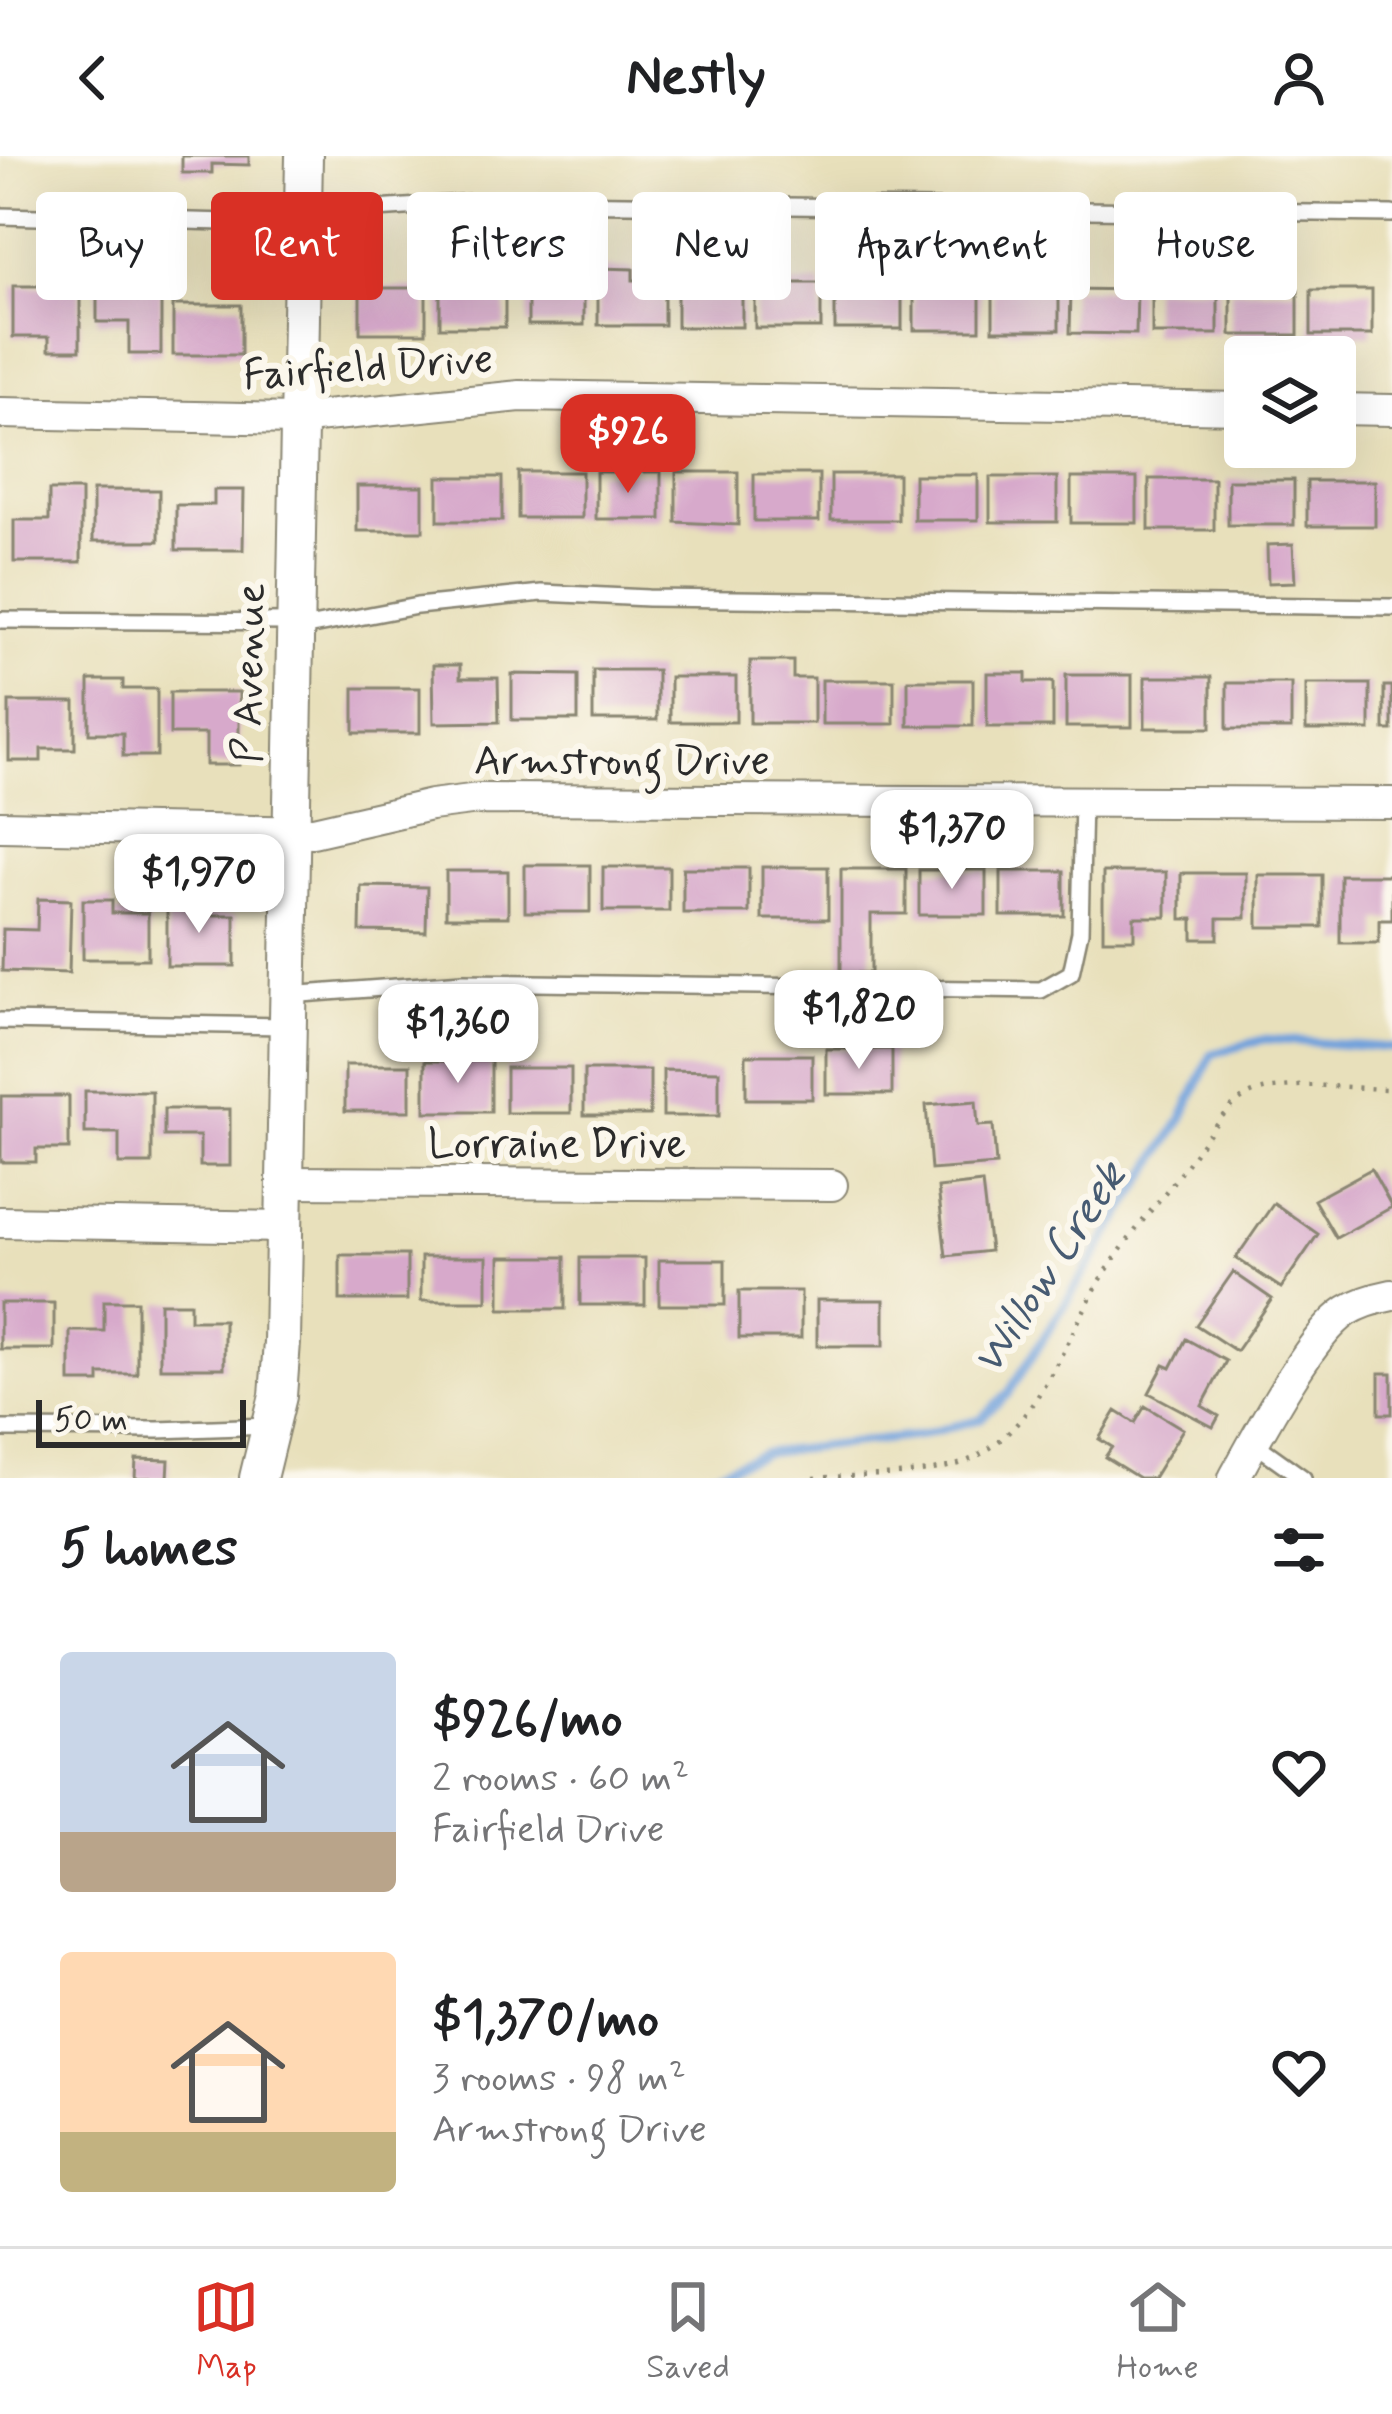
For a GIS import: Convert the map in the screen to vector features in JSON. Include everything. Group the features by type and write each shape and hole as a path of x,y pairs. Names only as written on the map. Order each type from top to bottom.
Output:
{"street":[{"name":"P Avenue","path":"303,192 304,156"},
{"name":"P Avenue","path":"258,1478 272,1426 282,1342 300,300"},
{"name":"Fairfield Drive","path":"0,413 296,418 520,396 1224,408"},
{"path":"1356,409 1392,410"},
{"name":"Armstrong Drive","path":"0,826 313,832 478,799 1392,803"},
{"name":"Lorraine Drive","path":"282,1182 832,1185"},
{"path":"0,1222 282,1227"},
{"path":"1234,1478 1324,1334 1346,1312 1392,1295"}],"lane":[{"path":"383,211 478,202 1392,214"},
{"path":"0,216 211,218"},
{"path":"0,620 292,626 542,593 1392,607"},
{"path":"0,1021 285,1011 463,982 1041,990 1071,974 1080,932 1083,800"},
{"path":"0,1429 272,1426"},
{"path":"1254,1443 1303,1478"}],"path":[{"path":"814,1478 910,1475 962,1463 997,1442 1023,1417 1103,1276 1203,1142 1246,1096 1271,1088 1392,1089"}],"building":[{"path":"182,156 249,156 249,165 212,164 212,173 182,173"},
{"path":"608,268 632,269 632,300 664,300 664,325 598,325 598,300 608,300"},
{"path":"791,283 815,283 815,300 821,300 821,328 755,328 755,300 791,300"},
{"path":"13,286 36,286 36,300 80,300 80,350 49,350 49,337 13,337"},
{"path":"383,288 407,288 407,300 426,300 426,333 360,333 360,300 383,300"},
{"path":"1090,289 1114,290 1114,300 1137,300 1136,334 1070,333 1071,300 1090,300"},
{"path":"1298,290 1298,335 1231,335 1231,300 1297,300"},
{"path":"1311,290 1372,290 1372,335 1311,335"},
{"path":"97,300 161,300 161,354 129,354 129,322 97,322"},
{"path":"440,300 505,300 505,327 440,327"},
{"path":"528,300 584,300 584,325 528,325"},
{"path":"677,300 742,300 742,327 677,327"},
{"path":"835,300 902,300 902,329 835,329"},
{"path":"914,300 980,300 980,330 914,330"},
{"path":"993,300 1059,300 1059,330 993,330"},
{"path":"1152,300 1218,300 1218,334 1152,334"},
{"path":"173,305 241,305 241,355 173,355"},
{"path":"518,472 582,472 582,518 518,518"},
{"path":"596,472 661,472 661,519 596,519"},
{"path":"676,472 738,472 738,525 676,522"},
{"path":"754,474 819,474 819,521 754,521"},
{"path":"831,474 898,474 898,520 831,520"},
{"path":"914,475 978,475 978,520 914,520"},
{"path":"438,477 502,477 502,521 438,521"},
{"path":"990,477 1057,477 1057,522 990,522"},
{"path":"1071,478 1137,478 1137,523 1071,523"},
{"path":"1149,479 1214,479 1214,530 1149,530"},
{"path":"1228,480 1294,480 1294,525 1228,525"},
{"path":"1307,481 1375,481 1375,526 1307,526"},
{"path":"357,486 423,486 423,531 357,531"},
{"path":"49,490 81,490 81,562 14,562 14,520 49,520"},
{"path":"93,490 159,490 159,541 93,541"},
{"path":"214,490 244,490 243,550 176,550 176,505 214,505"},
{"path":"1293,544 1295,582 1268,583 1267,545"},
{"path":"750,661 793,661 793,678 814,678 814,723 750,723"},
{"path":"433,665 460,665 460,678 498,678 499,722 434,723"},
{"path":"593,670 657,670 657,720 593,720"},
{"path":"987,673 1026,673 1026,682 1053,682 1053,727 987,727"},
{"path":"512,674 578,675 578,720 512,720"},
{"path":"1066,675 1132,675 1132,727 1066,727"},
{"path":"670,677 736,677 736,722 670,722"},
{"path":"1145,677 1211,677 1211,728 1145,728"},
{"path":"89,680 123,680 123,689 157,689 157,756 123,756 123,733 89,733"},
{"path":"822,680 894,680 894,724 822,724"},
{"path":"908,680 973,680 973,726 908,726"},
{"path":"1227,683 1291,683 1291,729 1227,729"},
{"path":"1306,684 1370,684 1370,730 1306,730"},
{"path":"1384,686 1392,686 1392,730 1384,730"},
{"path":"354,688 420,688 420,733 354,733"},
{"path":"170,692 239,692 239,765 206,765 206,734 170,734"},
{"path":"9,702 75,702 75,749 41,749 41,761 9,761"},
{"path":"525,865 590,865 590,912 525,912"},
{"path":"603,867 669,867 669,911 603,911"},
{"path":"762,867 828,867 828,919 762,919"},
{"path":"683,868 749,868 749,913 683,913"},
{"path":"841,869 906,869 906,914 871,914 871,973 841,973"},
{"path":"919,870 986,870 986,915 919,915"},
{"path":"446,871 508,871 508,917 446,917"},
{"path":"1001,871 1064,871 1064,916 1001,916"},
{"path":"1103,872 1166,872 1166,917 1134,917 1134,939 1103,939"},
{"path":"1181,873 1246,873 1246,918 1218,918 1218,939 1193,939 1193,919 1181,919"},
{"path":"1258,875 1322,875 1322,927 1258,927"},
{"path":"1340,875 1392,875 1392,920 1379,920 1379,943 1340,943"},
{"path":"361,886 427,887 426,932 360,931"},
{"path":"38,899 71,900 69,973 2,971 3,929 37,930"},
{"path":"83,900 112,900 112,913 148,913 148,959 83,959"},
{"path":"167,901 203,901 203,915 235,915 235,966 167,966"},
{"path":"826,1049 892,1049 892,1094 826,1094"},
{"path":"746,1055 812,1055 812,1099 746,1099"},
{"path":"425,1061 491,1061 491,1112 425,1112"},
{"path":"345,1065 410,1065 410,1111 345,1111"},
{"path":"506,1068 571,1068 571,1113 506,1113"},
{"path":"584,1070 650,1070 650,1115 584,1115"},
{"path":"663,1070 719,1071 719,1116 663,1116"},
{"path":"85,1091 152,1091 152,1164 119,1164 119,1133 85,1133"},
{"path":"1,1096 69,1096 69,1149 36,1149 36,1162 1,1162"},
{"path":"976,1101 978,1126 993,1125 996,1165 931,1170 926,1105"},
{"path":"164,1109 230,1109 230,1166 200,1166 200,1136 164,1136"},
{"path":"1371,1169 1392,1207 1336,1238 1314,1200"},
{"path":"982,1183 990,1251 946,1256 938,1188"},
{"path":"1274,1203 1318,1234 1281,1288 1236,1258"},
{"path":"340,1255 407,1255 407,1300 340,1300"},
{"path":"421,1257 487,1257 487,1301 421,1301"},
{"path":"500,1257 565,1257 565,1309 500,1309"},
{"path":"580,1258 645,1258 645,1305 580,1305"},
{"path":"659,1260 725,1260 725,1305 659,1305"},
{"path":"1233,1272 1272,1299 1236,1351 1196,1325"},
{"path":"739,1291 801,1291 801,1338 739,1338"},
{"path":"817,1300 884,1300 884,1346 817,1346"},
{"path":"104,1301 137,1301 137,1374 99,1374 99,1382 70,1382 70,1331 104,1331"},
{"path":"0,1303 54,1303 54,1349 0,1349"},
{"path":"160,1303 190,1303 190,1320 224,1320 224,1368 160,1368"},
{"path":"1186,1339 1226,1361 1202,1406 1219,1416 1213,1427 1149,1393 1164,1365 1171,1368"},
{"path":"1379,1373 1392,1373 1392,1414 1379,1414"},
{"path":"1145,1406 1183,1429 1153,1478 1139,1478 1105,1457 1112,1447 1099,1439 1116,1411 1135,1423"},
{"path":"136,1459 169,1460 168,1478 135,1478"}],"waterway":[{"name":"Willow Creek","path":"701,1478 764,1453 917,1436 980,1419 1008,1394 1182,1119 1212,1054 1265,1039 1392,1048"}]}
